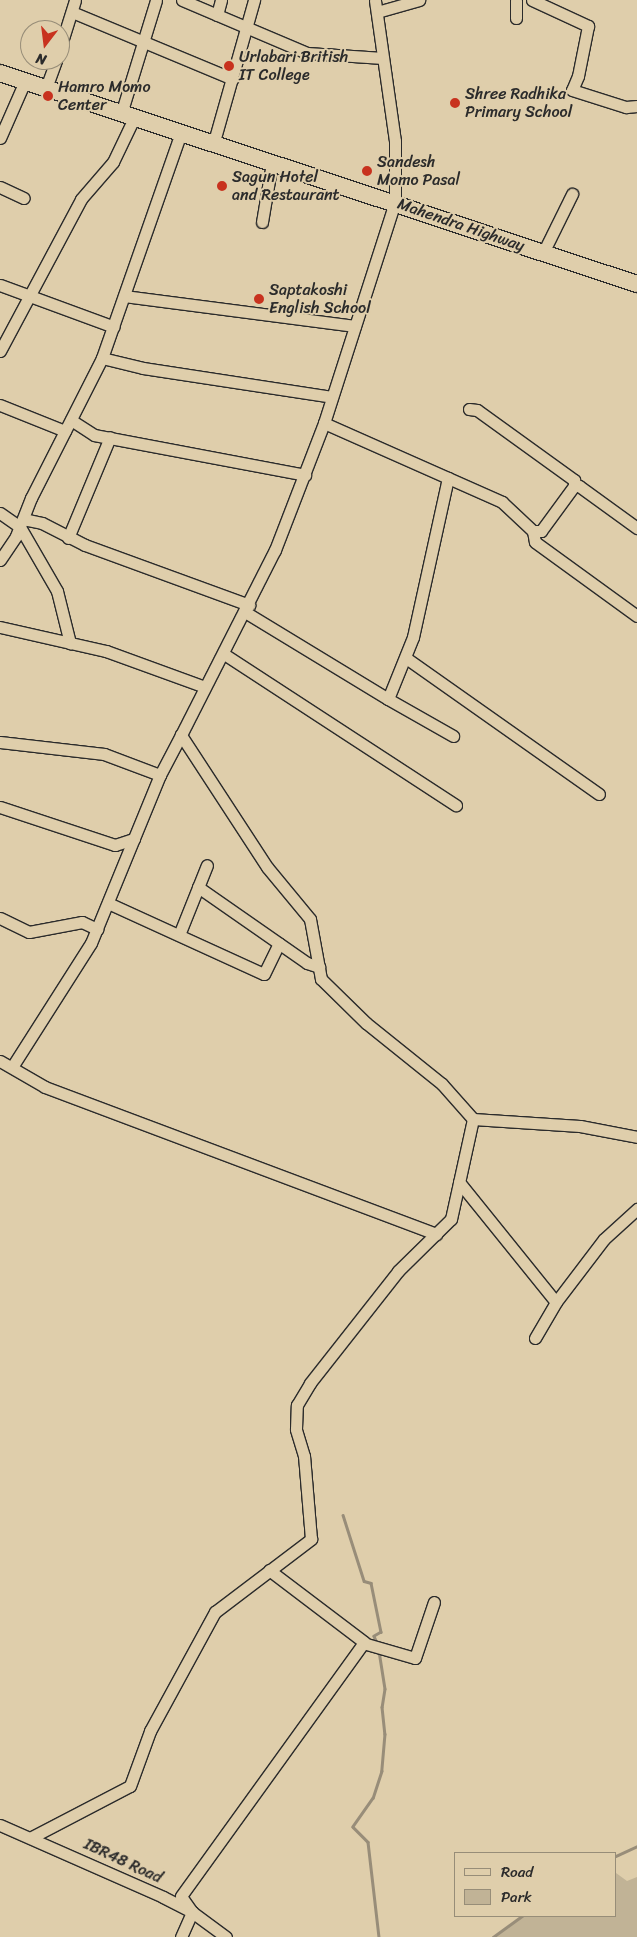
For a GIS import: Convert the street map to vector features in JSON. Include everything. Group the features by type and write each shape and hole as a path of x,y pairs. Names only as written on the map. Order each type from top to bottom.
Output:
{"highway":[{"name":"Mahendra Highway","path":"0,73 213,145 395,202 637,284"}],"street":[{"path":"69,20 75,0"},
{"path":"0,351 81,198 113,162 128,116 156,0"},
{"path":"182,0 307,53 383,58"},
{"path":"217,15 221,0"},
{"path":"213,145 254,0"},
{"path":"12,1067 97,929 160,776 247,609 305,475 324,423 395,202 395,141 376,0"},
{"path":"377,12 420,0"},
{"path":"516,0 516,18"},
{"path":"532,0 588,26 578,76 572,90 626,107 637,106"},
{"path":"72,12 145,40 233,79"},
{"path":"46,88 52,70"},
{"path":"0,138 25,82"},
{"path":"0,560 21,523 102,358 180,134"},
{"path":"262,222 272,163"},
{"path":"0,187 24,198"},
{"path":"543,253 572,194"},
{"path":"0,285 114,327"},
{"path":"124,296 355,326"},
{"path":"102,358 142,368 332,397"},
{"path":"0,405 66,431"},
{"path":"469,409 477,410 574,480 574,486 541,530 532,531"},
{"path":"71,420 94,435 305,475"},
{"path":"324,423 502,502 532,531 534,542 637,616"},
{"path":"68,538 110,437"},
{"path":"388,698 406,658 433,558 448,478"},
{"path":"574,486 579,486 637,528"},
{"path":"0,513 21,523 42,523 68,538 247,609 388,698 453,736"},
{"path":"21,523 57,591 70,643"},
{"path":"0,627 106,651 205,687"},
{"path":"224,654 456,806"},
{"path":"406,658 599,794"},
{"path":"181,734 267,868 310,919 321,979 366,1022 442,1084 473,1119 580,1126 637,1137"},
{"path":"0,742 104,754 160,776"},
{"path":"0,807 115,845 134,840"},
{"path":"178,936 207,865"},
{"path":"198,887 307,963 319,967"},
{"path":"108,903 264,974 279,943"},
{"path":"0,918 29,932 82,922 97,929"},
{"path":"0,1061 30,1080 52,1089 436,1234"},
{"path":"32,1837 130,1786 154,1722 215,1612 311,1539 304,1456 296,1429 297,1405 310,1383 398,1271 451,1219 473,1119"},
{"path":"459,1182 556,1302"},
{"path":"534,1338 556,1302 604,1238 637,1208"},
{"path":"269,1570 373,1646 415,1658 434,1602"},
{"path":"181,1937 192,1912 181,1896 373,1646"},
{"name":"IBR48 Road","path":"0,1825 32,1837 192,1912 226,1937"}],"green space":[{"path":"617,1874 627,1881 637,1877 637,1937 493,1937 521,1917 617,1917"}],"waterway":[{"path":"343,1515 364,1581 371,1583 381,1632 374,1636 377,1643"},
{"path":"379,1651 385,1689 382,1707 385,1734 382,1771 373,1798 353,1827 368,1842 379,1937"},
{"path":"617,1856 637,1846"},
{"path":"493,1937 521,1917"}],"place":[{"name":"Urlabari British IT College","path":"229,66"},
{"name":"Hamro Momo Center","path":"48,96"},
{"name":"Shree Radhika Primary School","path":"455,103"},
{"name":"Sandesh Momo Pasal","path":"367,171"},
{"name":"Sagun Hotel and Restaurant","path":"222,186"},
{"name":"Saptakoshi English School","path":"259,299"}]}
